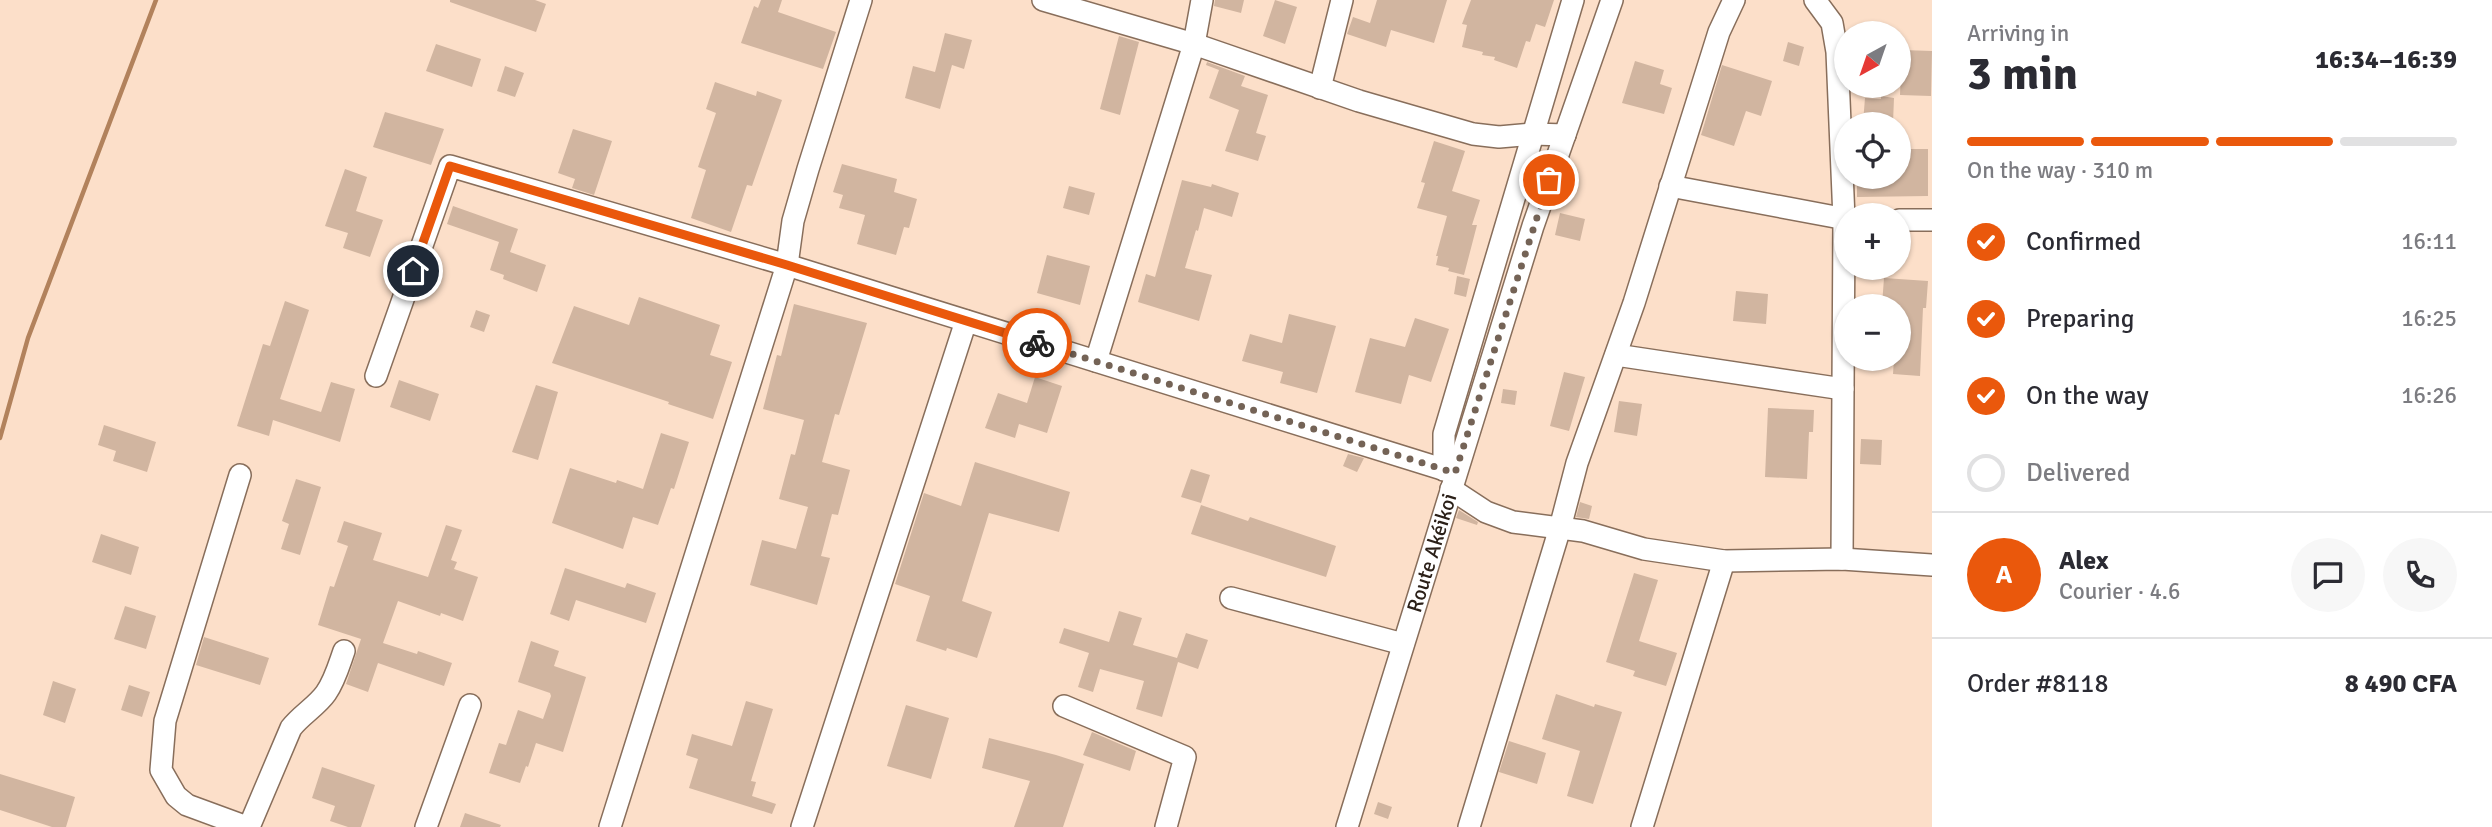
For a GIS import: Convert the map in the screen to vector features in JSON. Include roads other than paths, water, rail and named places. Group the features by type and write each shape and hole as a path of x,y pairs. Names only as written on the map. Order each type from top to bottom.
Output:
{"street":[{"path":"610,827 787,265 793,221 807,169 862,0"},
{"path":"1043,0 1194,44 1320,88 1473,134 1499,137 1565,135"},
{"path":"1096,361 1194,44 1202,0"},
{"path":"1320,88 1342,0"},
{"name":"Route Akéikoi","path":"1450,477 1444,434 1573,0"},
{"name":"Route Akéikoi","path":"1347,827 1403,645 1450,477 1612,0"},
{"path":"1469,827 1560,528 1577,463 1634,303 1719,32 1734,0"},
{"path":"1815,0 1832,23 1837,52 1844,203"},
{"path":"376,376 450,166 787,265 1096,361 1450,477 1486,512 1513,522 1583,531 1644,549 1724,561 1842,559 1932,565"},
{"path":"1670,186 1834,217"},
{"path":"1911,220 1932,220"},
{"path":"1842,559 1844,280"},
{"path":"802,827 966,321"},
{"path":"1616,355 1843,389"},
{"path":"240,475 165,721 161,770 176,796 187,805 248,827 291,728 299,717 326,694 344,651"},
{"path":"1642,827 1724,561"},
{"path":"1231,597 1403,645"},
{"path":"426,827 470,705"},
{"path":"1064,706 1185,757 1166,827"}],"waterway":[{"path":"0,438 28,338 156,0"}]}
